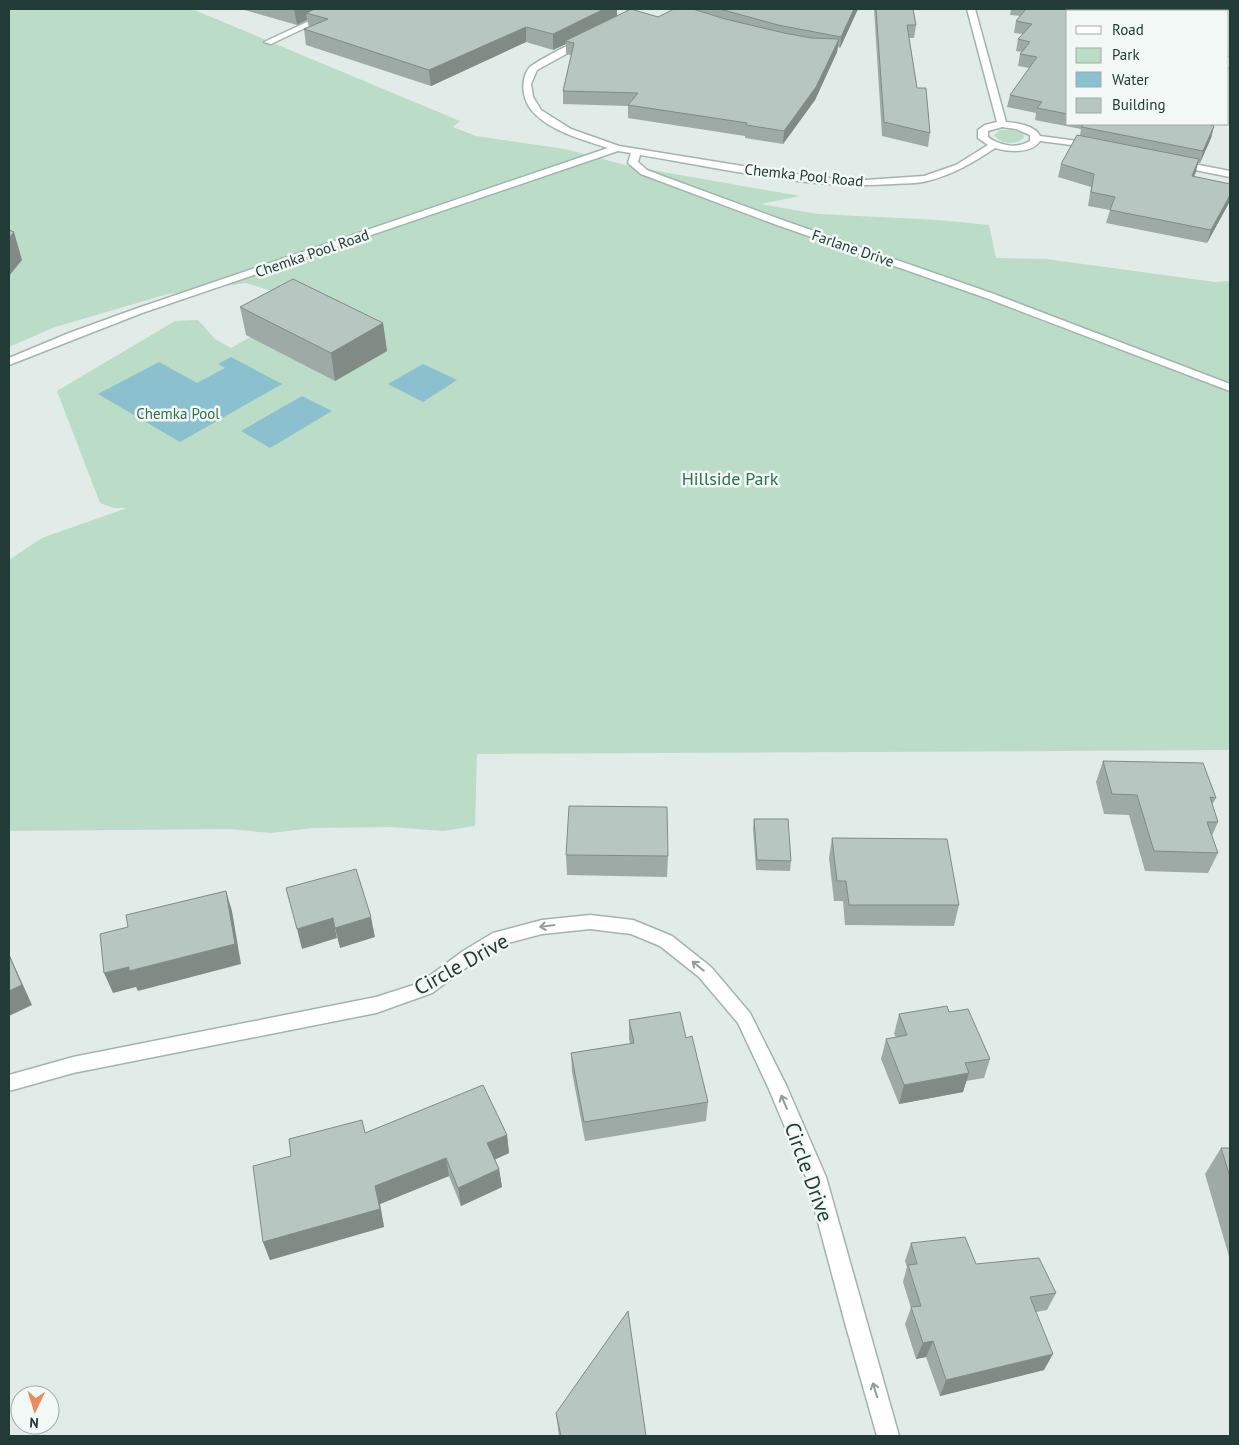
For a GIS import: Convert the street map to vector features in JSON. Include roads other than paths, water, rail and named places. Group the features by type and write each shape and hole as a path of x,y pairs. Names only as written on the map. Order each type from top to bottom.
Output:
{"street":[{"path":"268,42 341,9"},
{"path":"971,9 1002,124"},
{"path":"590,38 533,69 527,84 528,97 538,112 568,130 617,148 636,151"},
{"path":"1037,138 1025,147 1008,148 994,145 983,138 982,134 988,127 1002,124 1024,128 1035,134 1037,138 1098,148"},
{"name":"Chemka Pool Road","path":"636,151 773,174 836,182 866,183 925,179 959,167 994,145"},
{"name":"Chemka Pool Road","path":"9,362 58,340 478,194 617,148"},
{"name":"Farlane Drive","path":"636,151 633,163 644,172 781,224 990,296 1230,388"},
{"path":"1164,161 1230,174"},
{"name":"Circle Drive","path":"9,1083 73,1065 376,1005 426,988 469,956 499,938 542,926 590,922 633,927 666,941 705,972 744,1018 777,1085 816,1177 855,1323 888,1436"}],"water":[{"path":"231,357 282,384 180,442 98,394 159,362 197,383 225,368 218,364"},
{"path":"423,364 457,380 423,402 388,384"},
{"path":"302,396 332,411 270,448 241,431"}],"park label":[{"name":"Chemka Pool","path":"178,413"},
{"name":"Hillside Park","path":"730,478"}]}
